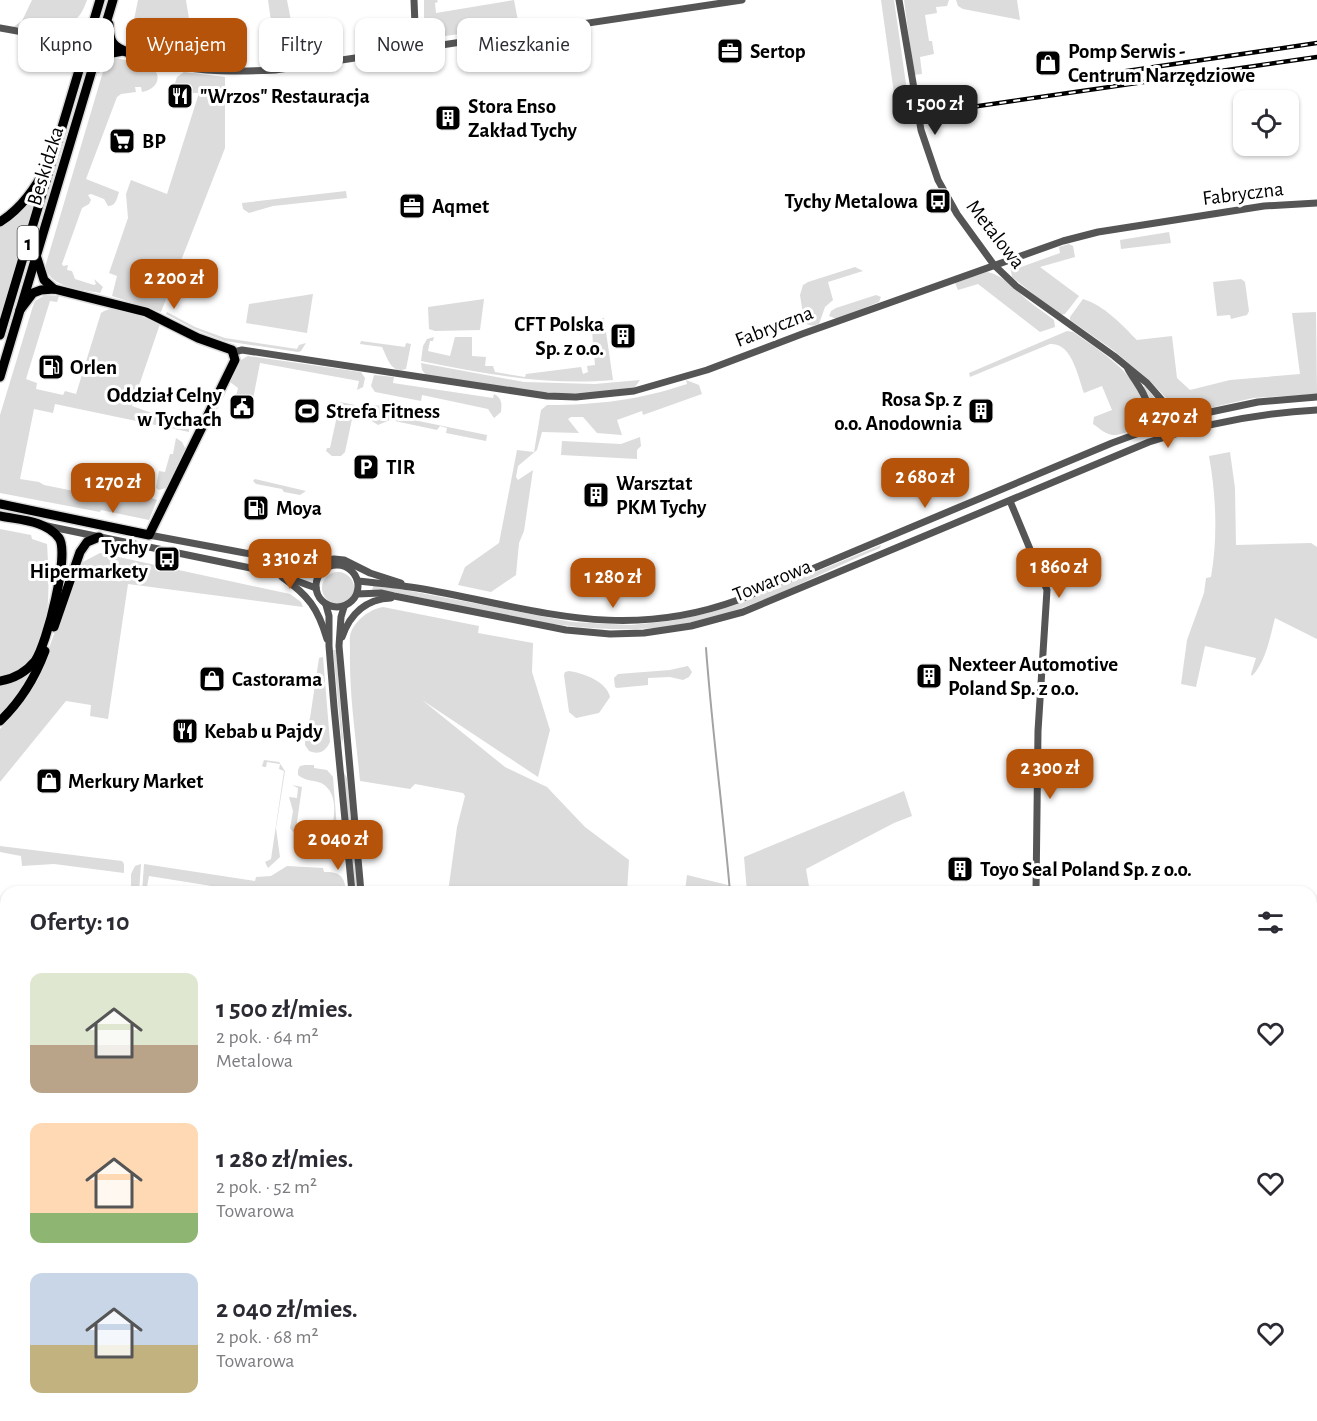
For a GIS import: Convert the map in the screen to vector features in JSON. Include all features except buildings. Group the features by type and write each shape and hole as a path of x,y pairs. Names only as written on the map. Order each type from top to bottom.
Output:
{"main road":[{"name":"Beskidzka","path":"0,335 100,0"},
{"name":"Beskidzka","path":"0,377 113,0"},
{"path":"109,16 110,36 114,45 126,52"},
{"path":"91,76 107,54 123,51"},
{"path":"0,222 22,205 56,150"},
{"path":"37,256 44,280 54,289"},
{"path":"20,310 33,293 54,289"},
{"name":"Fabryczna","path":"54,289 146,312 198,338 234,352"},
{"path":"0,504 149,535 236,360 234,352"},
{"path":"0,516 42,524 56,534 63,544 59,580 42,648 33,662 12,678 0,681"},
{"path":"0,721 17,703 34,679 82,548 92,538 99,537"}],"street":[{"path":"414,0 415,18"},
{"path":"445,46 742,0"},
{"name":"Metalowa","path":"899,0 921,130 930,161 957,213 994,266 1016,286 1114,356 1147,383 1173,411 1177,419"},
{"path":"0,28 18,31"},
{"path":"247,72 355,59"},
{"name":"Fabryczna","path":"234,352 242,350 537,395 576,397 612,394 645,389 707,370 1063,241 1098,232 1264,206 1317,203"},
{"path":"1126,367 1148,405 1146,419 1135,434"},
{"name":"Towarowa","path":"358,581 416,588 579,619 650,620 691,614 726,604 1135,434 1177,419 1258,402 1317,397"},
{"name":"Towarowa","path":"357,594 381,593 573,631 610,634 644,633 691,626 734,615 1149,442 1178,433 1257,416 1317,410"},
{"path":"1177,419 1178,433"},
{"path":"1010,501 1047,590 1038,731 1036,886"},
{"path":"42,524 274,573 316,588"},
{"path":"149,535 245,553 316,562 344,560 370,573 416,588"},
{"path":"893,536 898,547"},
{"path":"245,553 311,571 323,570 334,565 352,570 358,581 357,594 352,602 338,608 326,605"},
{"path":"323,570 316,582 316,588 326,605 329,616 329,646 351,886"},
{"path":"274,573 312,602 321,619 329,646"},
{"path":"339,646 346,624 366,605 383,599 405,598"},
{"path":"344,607 339,646 360,886"}],"shaded area":[{"path":"32,0 87,0 77,18 23,18"},
{"path":"138,0 186,0 189,18 134,18"},
{"path":"268,0 287,0 290,18 271,18"},
{"path":"424,0 437,0 436,13 514,0 517,18 457,18 457,34 445,36 445,18 424,18"},
{"path":"881,0 894,0 910,112 908,114 897,115"},
{"path":"904,0 949,0 947,6 936,7 937,13 925,15 929,41 932,41 934,54 920,57 922,74 914,75"},
{"path":"956,0 1017,0 1020,20 963,9 958,6"},
{"path":"114,59 126,60 126,72 156,72 158,79 147,91 142,92 141,87 135,87 136,92 121,94 117,97 86,179 119,192 118,197 111,206 108,206 104,199 88,195 91,200 82,208 62,264 63,266 68,265 67,270 72,271 75,279 94,285 96,284 94,279 103,287 100,293 60,284 54,280 45,267 103,72 114,72"},
{"path":"184,72 225,77 225,148 161,312 112,296 117,276 109,273 128,218 126,194 131,180 167,194 199,93 181,91 176,93 175,100 170,98 177,77"},
{"path":"36,191 39,191 0,322 0,226"},
{"path":"346,191 347,198 273,206 249,213 243,209 242,203"},
{"path":"1169,232 1171,243 1121,249 1120,240"},
{"path":"1069,244 1073,246 1075,257 1040,267 1079,296 1065,314 1060,315 1012,277 1010,266 1018,260 1021,267 1060,253 1059,247"},
{"path":"855,267 863,271 828,282 833,300 825,307 819,324 811,326 807,324 804,321 800,295 803,285"},
{"path":"987,272 1010,284 1054,320 1055,327 1040,332 978,284 958,290 955,283"},
{"path":"1241,279 1245,282 1249,311 1247,315 1231,319 1230,315 1217,316 1213,282"},
{"path":"313,294 307,333 246,323 249,304"},
{"path":"45,295 59,296 57,302 50,301 26,379 37,383 36,389 63,395 65,391 76,394 101,313 115,309 130,312 160,324 132,406 183,424 189,428 189,432 55,404 53,413 34,409 20,479 99,496 102,491 139,498 140,494 157,500 149,520 0,493 0,415 33,306 35,301"},
{"path":"876,295 881,297 879,302 837,319 829,316 836,308"},
{"path":"484,299 480,330 435,331 429,329 428,307"},
{"path":"1083,299 1106,311 1137,340 1172,336 1177,378 1190,390 1230,380 1300,374 1292,313 1316,312 1317,394 1253,398 1197,411 1183,411 1171,403 1148,379 1113,350 1070,320"},
{"path":"167,312 195,327 225,338 297,349 299,345 306,343 298,352 225,341 194,329 166,314"},
{"path":"604,318 613,380 541,380 421,361 423,346 427,339 434,337 433,341 430,341 428,351 450,356 455,337 472,337 472,356 486,357 485,366 493,366 495,372 525,377 526,374 581,367 583,374 588,372 587,366 595,365 591,320"},
{"path":"1067,331 1073,332 1111,359 1135,384 1144,401 1144,409 1139,422 1128,432 1113,435 1093,424 1094,417 1112,410 1102,386 1084,393 1069,354 1058,345 1050,344 970,377 969,373"},
{"path":"361,341 405,347 406,343 411,344 406,369 393,367 382,347 360,344"},
{"path":"248,356 361,372 365,378 363,387 357,390 359,381 260,363 253,399 236,396 238,388 230,382 241,360"},
{"path":"421,363 524,382 595,384 640,380 635,387 554,393 498,387 426,375"},
{"path":"374,375 394,377 393,383 493,398 494,394 501,402 501,412 494,418 488,409 422,395 421,401 375,392 371,386"},
{"path":"686,380 699,385 702,394 643,415 642,411 617,420 622,435 597,433 583,417 568,419 579,433 542,432 537,450 518,466 516,477 518,480 533,470 524,531 519,543 516,575 491,592 458,585 465,567 499,543 517,450 534,452 541,410 547,405 601,403 635,398 687,384"},
{"path":"1145,386 1170,417 1147,426 1151,406 1143,387"},
{"path":"340,402 355,405 345,452 341,456 332,456 326,451 330,448"},
{"path":"374,405 382,406 394,416 487,435 486,441 446,433 447,428 440,426 437,430 390,420 378,425 370,420 371,408"},
{"path":"640,437 641,446 637,450 637,459 561,455 562,441 621,444"},
{"path":"176,438 182,442 186,450 169,487 159,490 156,488 159,471 165,472 170,454 173,454"},
{"path":"1230,452 1235,488 1236,545 1311,543 1317,547 1317,639 1275,618 1264,657 1252,676 1256,658 1205,646 1196,687 1181,684 1187,640 1204,593 1206,578 1211,577 1215,547 1215,516 1209,456"},
{"path":"255,479 306,491 300,495 284,492 282,489 256,484 253,481"},
{"path":"0,529 31,535 32,539 47,544 48,592 40,646 22,669 0,679"},
{"path":"881,545 880,548 755,603 712,618 673,626 633,629 554,624 372,590 374,584 572,622 631,625 670,621 738,604"},
{"path":"100,553 290,594 301,602 303,607 128,584 108,719 90,716 91,705 66,701 0,782 0,729 15,713 38,679 79,564"},
{"path":"338,572 350,576 354,588 350,600 338,604 326,600 322,588 326,576"},
{"path":"383,607 479,626 478,633 533,643 532,672 550,730 538,777 422,700 505,767 547,787 585,827 629,860 627,886 449,886 457,827 465,796 463,793 415,784 410,789 360,781 352,700 350,636 360,619 373,610"},
{"path":"333,650 336,650 342,746"},
{"path":"323,657 330,742 324,750 316,753 309,751 305,745 305,738 301,737 302,730 305,730 310,718 319,658"},
{"path":"688,666 692,672 683,680 670,677 648,678 648,685 615,687 614,678 618,674 670,670"},
{"path":"569,671 599,682 608,691 610,697 599,713 576,718 569,712 564,675"},
{"path":"28,673 33,674 31,678 0,717 0,685"},
{"path":"264,760 279,762 285,771 276,828 280,857 268,868 265,862 271,859 284,771 279,769 280,764 267,762 266,767 262,766"},
{"path":"314,765 314,768 327,770 333,777 338,842 333,847 321,851 322,855 304,857 295,851 296,843 299,841 324,843 328,841 334,809 334,801 327,788 321,783 298,775 300,766"},
{"path":"343,771 347,778 358,886 354,886"},
{"path":"292,785 302,787 296,829 293,832 290,828 293,811 289,797 297,798 298,788"},
{"path":"904,791 912,816 806,869 809,886 746,886 744,857"},
{"path":"0,846 122,861 124,873 54,864 22,866 21,856 0,852"},
{"path":"141,864 139,886 131,886 131,874 135,866"},
{"path":"144,864 255,881 256,877 271,876 287,866 323,868 324,872 341,876 345,886 212,886 149,876 147,886 142,886"},
{"path":"687,875 732,886 686,886"}],"waterway":[{"path":"706,648 729,886"}],"railway":[{"path":"1093,76 1317,43"},
{"path":"944,111 1317,57"}],"place":[{"name":"Sertop","path":"730,51"},
{"name":"Pomp Serwis - Centrum Narzędziowe","path":"1048,63"},
{"name":"\"Wrzos\" Restauracja","path":"180,96"},
{"name":"Stora Enso Zakład Tychy","path":"448,118"},
{"name":"BP","path":"122,141"},
{"name":"Tychy Metalowa","path":"938,201"},
{"name":"Aqmet","path":"412,206"},
{"name":"CFT Polska Sp. z o.o.","path":"623,336"},
{"name":"Orlen","path":"51,367"},
{"name":"Oddział Celny w Tychach","path":"242,407"},
{"name":"Strefa Fitness","path":"307,411"},
{"name":"Rosa Sp. z o.o. Anodownia","path":"981,411"},
{"name":"TIR","path":"366,467"},
{"name":"Warsztat PKM Tychy","path":"596,495"},
{"name":"Moya","path":"256,508"},
{"name":"Tychy Hipermarkety","path":"167,559"},
{"name":"Nexteer Automotive Poland Sp. z o.o.","path":"929,676"},
{"name":"Castorama","path":"212,679"},
{"name":"Kebab u Pajdy","path":"185,731"},
{"name":"Merkury Market","path":"49,781"},
{"name":"Toyo Seal Poland Sp. z o.o.","path":"960,869"}]}
